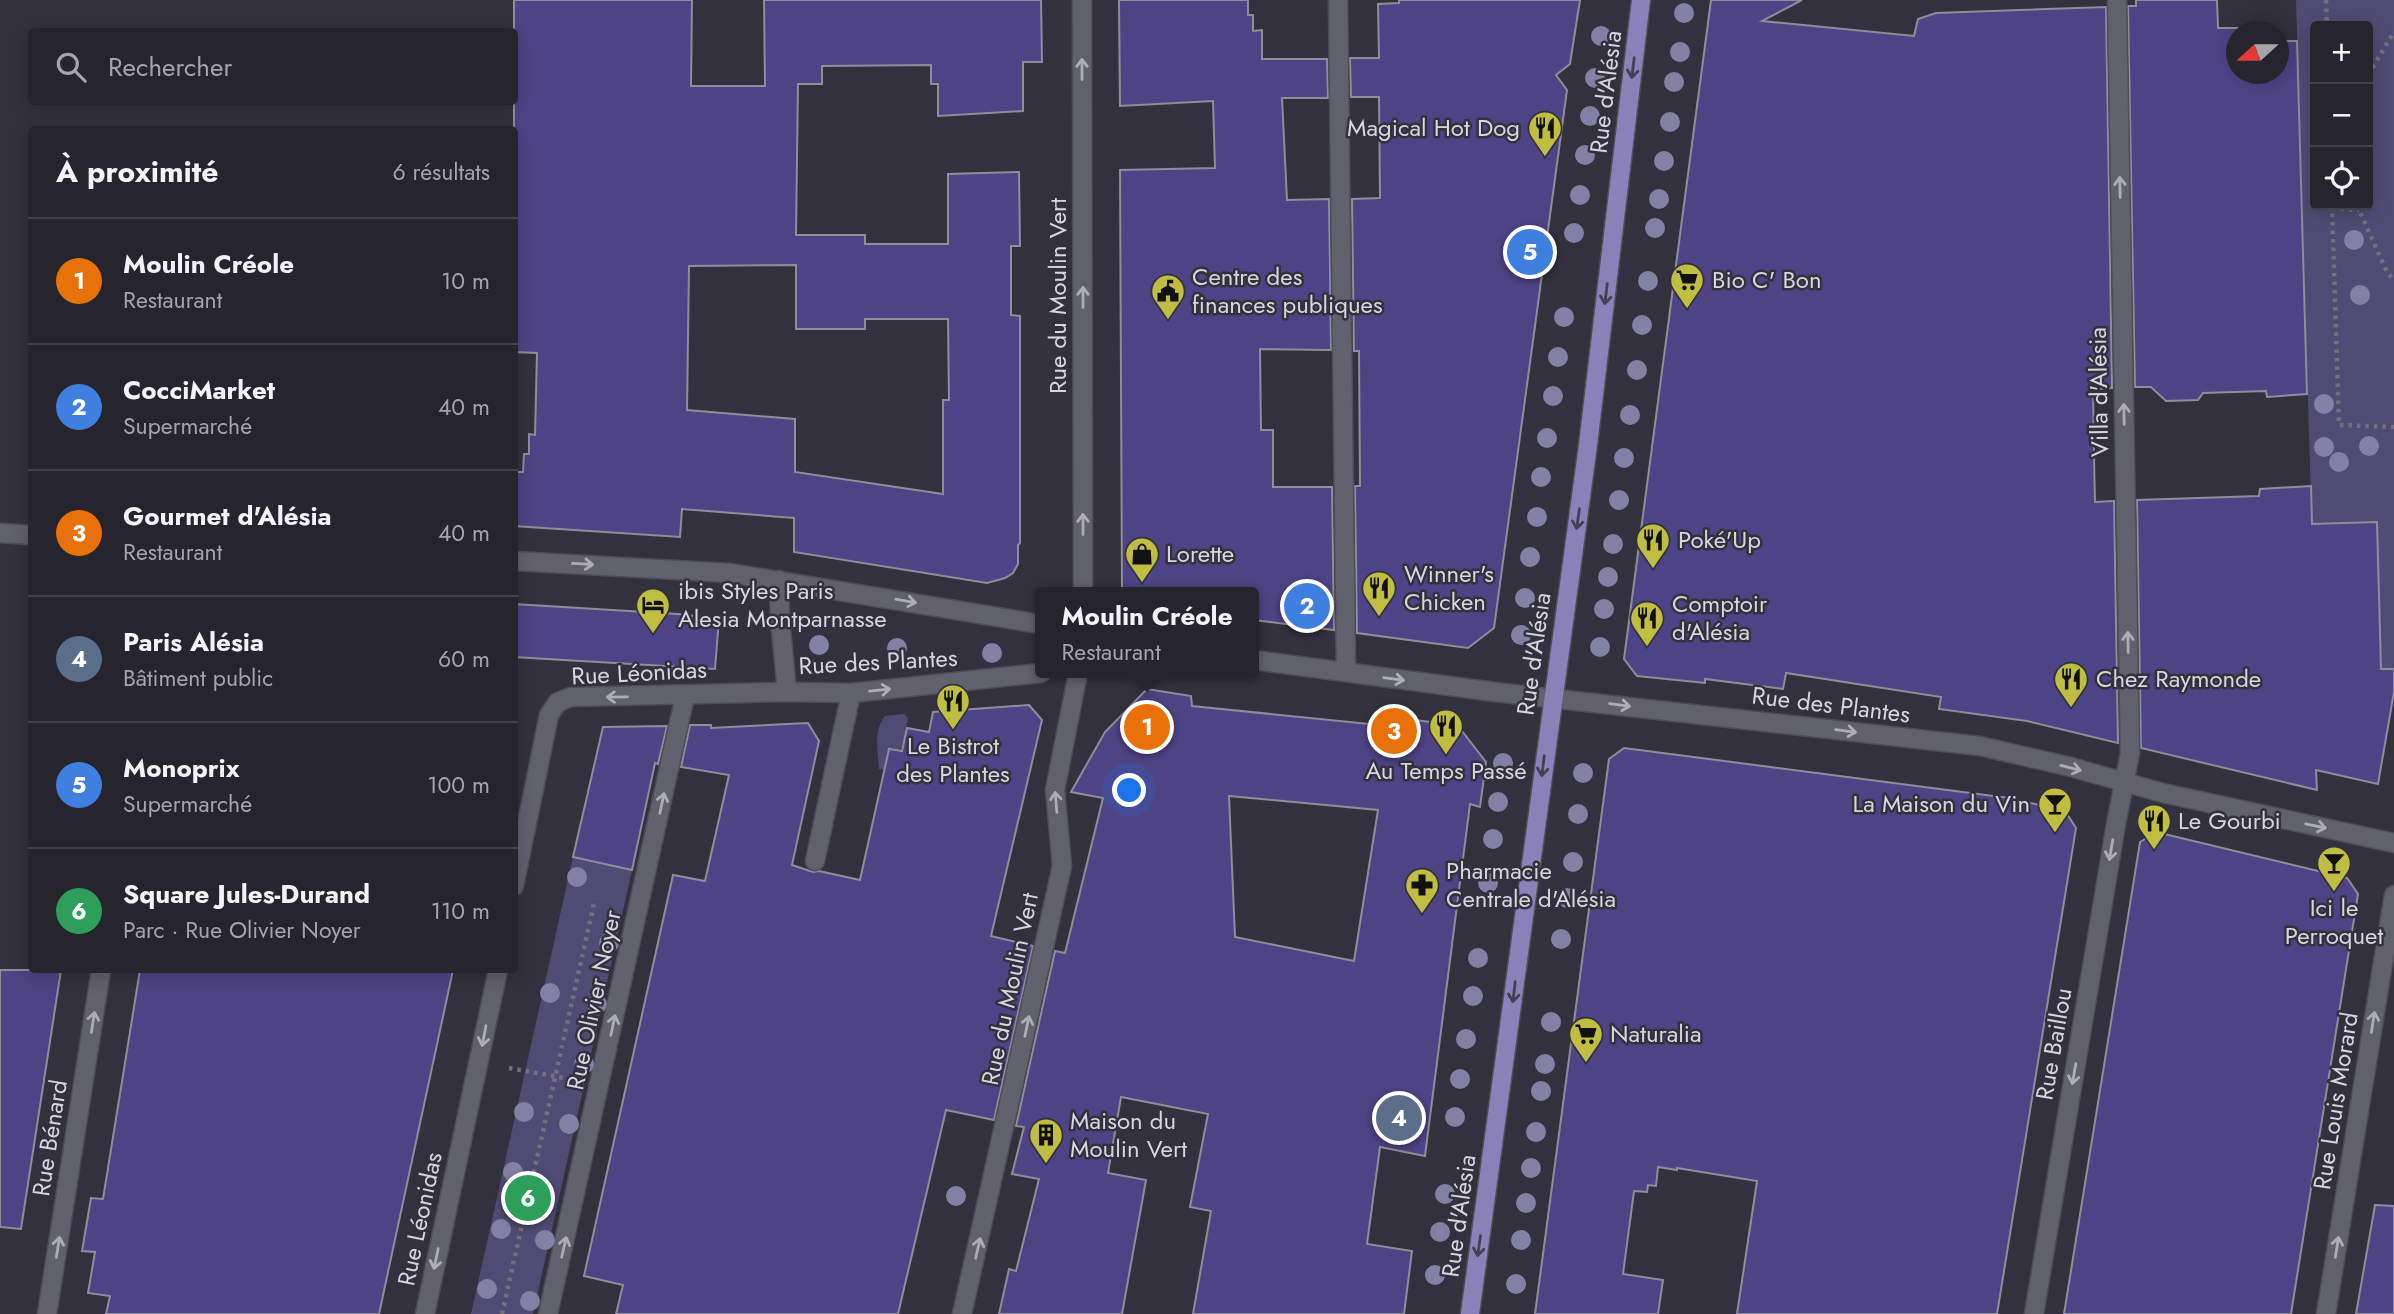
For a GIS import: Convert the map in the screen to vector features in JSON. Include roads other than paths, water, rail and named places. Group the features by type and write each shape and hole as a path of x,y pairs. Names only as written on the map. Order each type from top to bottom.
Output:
{"main road":[{"name":"Rue d'Alésia","path":"1470,1314 1588,445 1641,0"}],"street":[{"name":"Rue du Moulin Vert","path":"1082,0 1083,587"},
{"path":"1338,0 1346,672"},
{"name":"Villa d'Alésia","path":"2117,0 2130,753 2125,783"},
{"path":"0,533 28,535"},
{"name":"Rue des Plantes","path":"518,561 730,573 1035,623"},
{"name":"Rue des Plantes","path":"779,580 787,692 851,693 1035,674"},
{"name":"Rue des Plantes","path":"1259,661 1552,699 1980,747 2071,767 2125,783 2394,843"},
{"name":"Rue du Moulin Vert","path":"962,1314 1062,866 1055,790 1077,678"},
{"name":"Rue Léonidas","path":"518,866 549,715 558,702 571,697 787,692"},
{"path":"815,861 851,693"},
{"name":"Rue Olivier Noyer","path":"548,1314 685,696"},
{"name":"Rue Baillou","path":"2034,1314 2125,783"},
{"name":"Rue Louis Morard","path":"2326,1314 2394,895"},
{"name":"Rue Bénard","path":"47,1314 102,973"},
{"name":"Rue Léonidas","path":"425,1314 497,973"}],"place":[{"name":"Magical Hot Dog","path":"1545,158"},
{"name":"Monoprix","path":"1530,252"},
{"name":"Bio C' Bon","path":"1687,310"},
{"name":"Centre des finances publiques","path":"1168,321"},
{"name":"Poké'Up","path":"1653,570"},
{"name":"Lorette","path":"1142,584"},
{"name":"CocciMarket","path":"1307,606"},
{"name":"Winner's Chicken","path":"1379,618"},
{"name":"ibis Styles Paris Alesia Montparnasse","path":"653,635"},
{"name":"Comptoir d'Alésia","path":"1647,648"},
{"name":"Chez Raymonde","path":"2071,709"},
{"name":"Moulin Créole","path":"1147,727"},
{"name":"Le Bistrot des Plantes","path":"953,731"},
{"name":"Gourmet d'Alésia","path":"1394,731"},
{"name":"Au Temps Passé","path":"1446,756"},
{"name":"La Maison du Vin","path":"2055,834"},
{"name":"Le Gourbi","path":"2154,851"},
{"name":"Ici le Perroquet","path":"2334,893"},
{"name":"Pharmacie Centrale d'Alésia","path":"1422,915"},
{"name":"Naturalia","path":"1586,1064"},
{"name":"Paris Alésia","path":"1399,1118"},
{"name":"Maison du Moulin Vert","path":"1046,1165"},
{"name":"Square Jules-Durand","path":"528,1198"}]}
